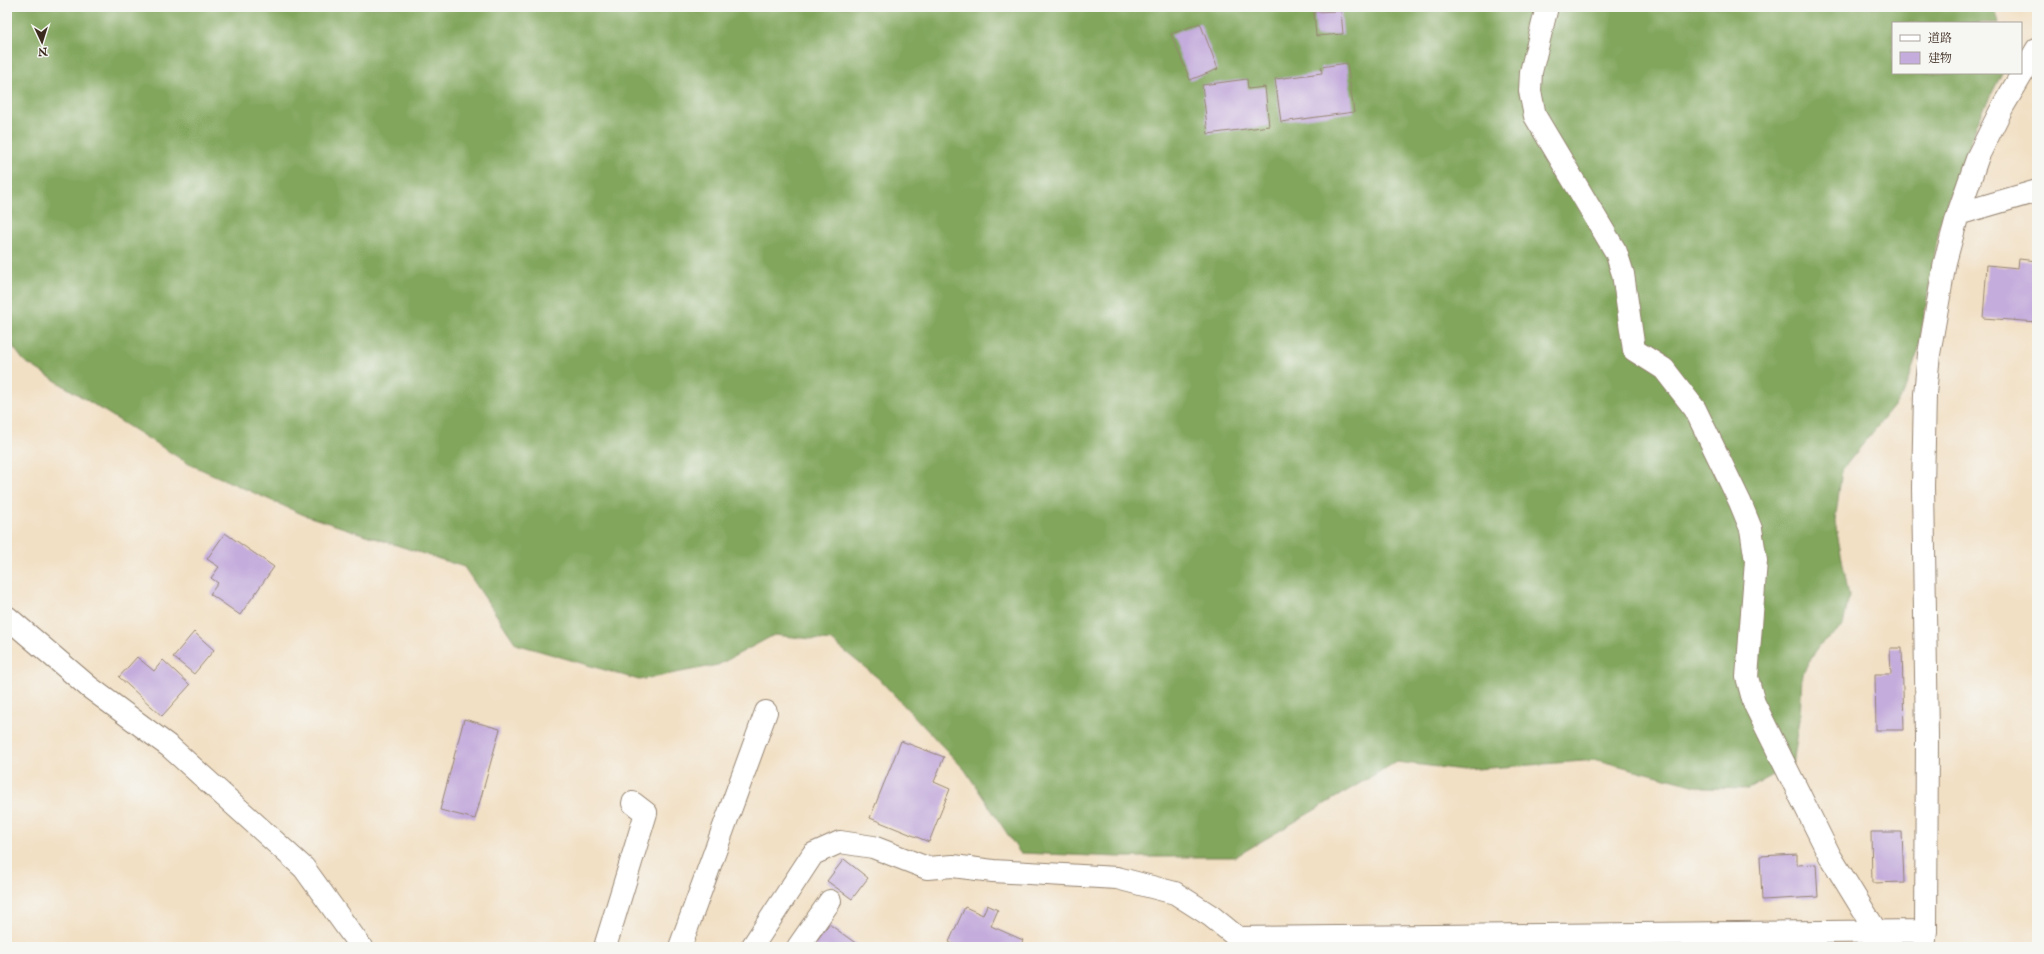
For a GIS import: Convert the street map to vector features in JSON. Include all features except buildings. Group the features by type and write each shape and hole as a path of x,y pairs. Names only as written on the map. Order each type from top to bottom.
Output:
{"street":[{"path":"1547,7 1531,72 1530,91 1534,116 1616,252 1623,274 1634,350 1664,368 1695,409 1740,502 1751,530 1756,561 1747,677 1754,703 1830,856 1876,931"},
{"path":"752,947 813,854 840,842 873,847 927,868 953,866 993,871 1117,878 1175,893 1211,916 1238,938 1876,931 1925,939 1927,736 1923,487 1925,394 1929,354 1945,262 1958,214 1982,149 2003,106 2037,49"},
{"path":"1958,214 2037,191"},
{"path":"7,617 89,687 170,746 304,868 361,947"},
{"path":"680,947 766,712"},
{"path":"604,947 646,813 632,803"},
{"path":"798,947 830,902"}],"green space":[{"path":"7,7 1995,7 1999,22 1892,22 1892,74 2002,74 1979,119 1940,223 1918,352 1903,395 1842,470 1835,522 1849,596 1843,626 1818,647 1802,675 1800,719 1793,764 1748,789 1704,788 1597,760 1463,770 1396,762 1235,857 1118,857 1020,853 965,770 878,678 832,641 774,635 718,665 639,680 516,644 464,567 304,515 189,464 24,361 7,339"}]}
